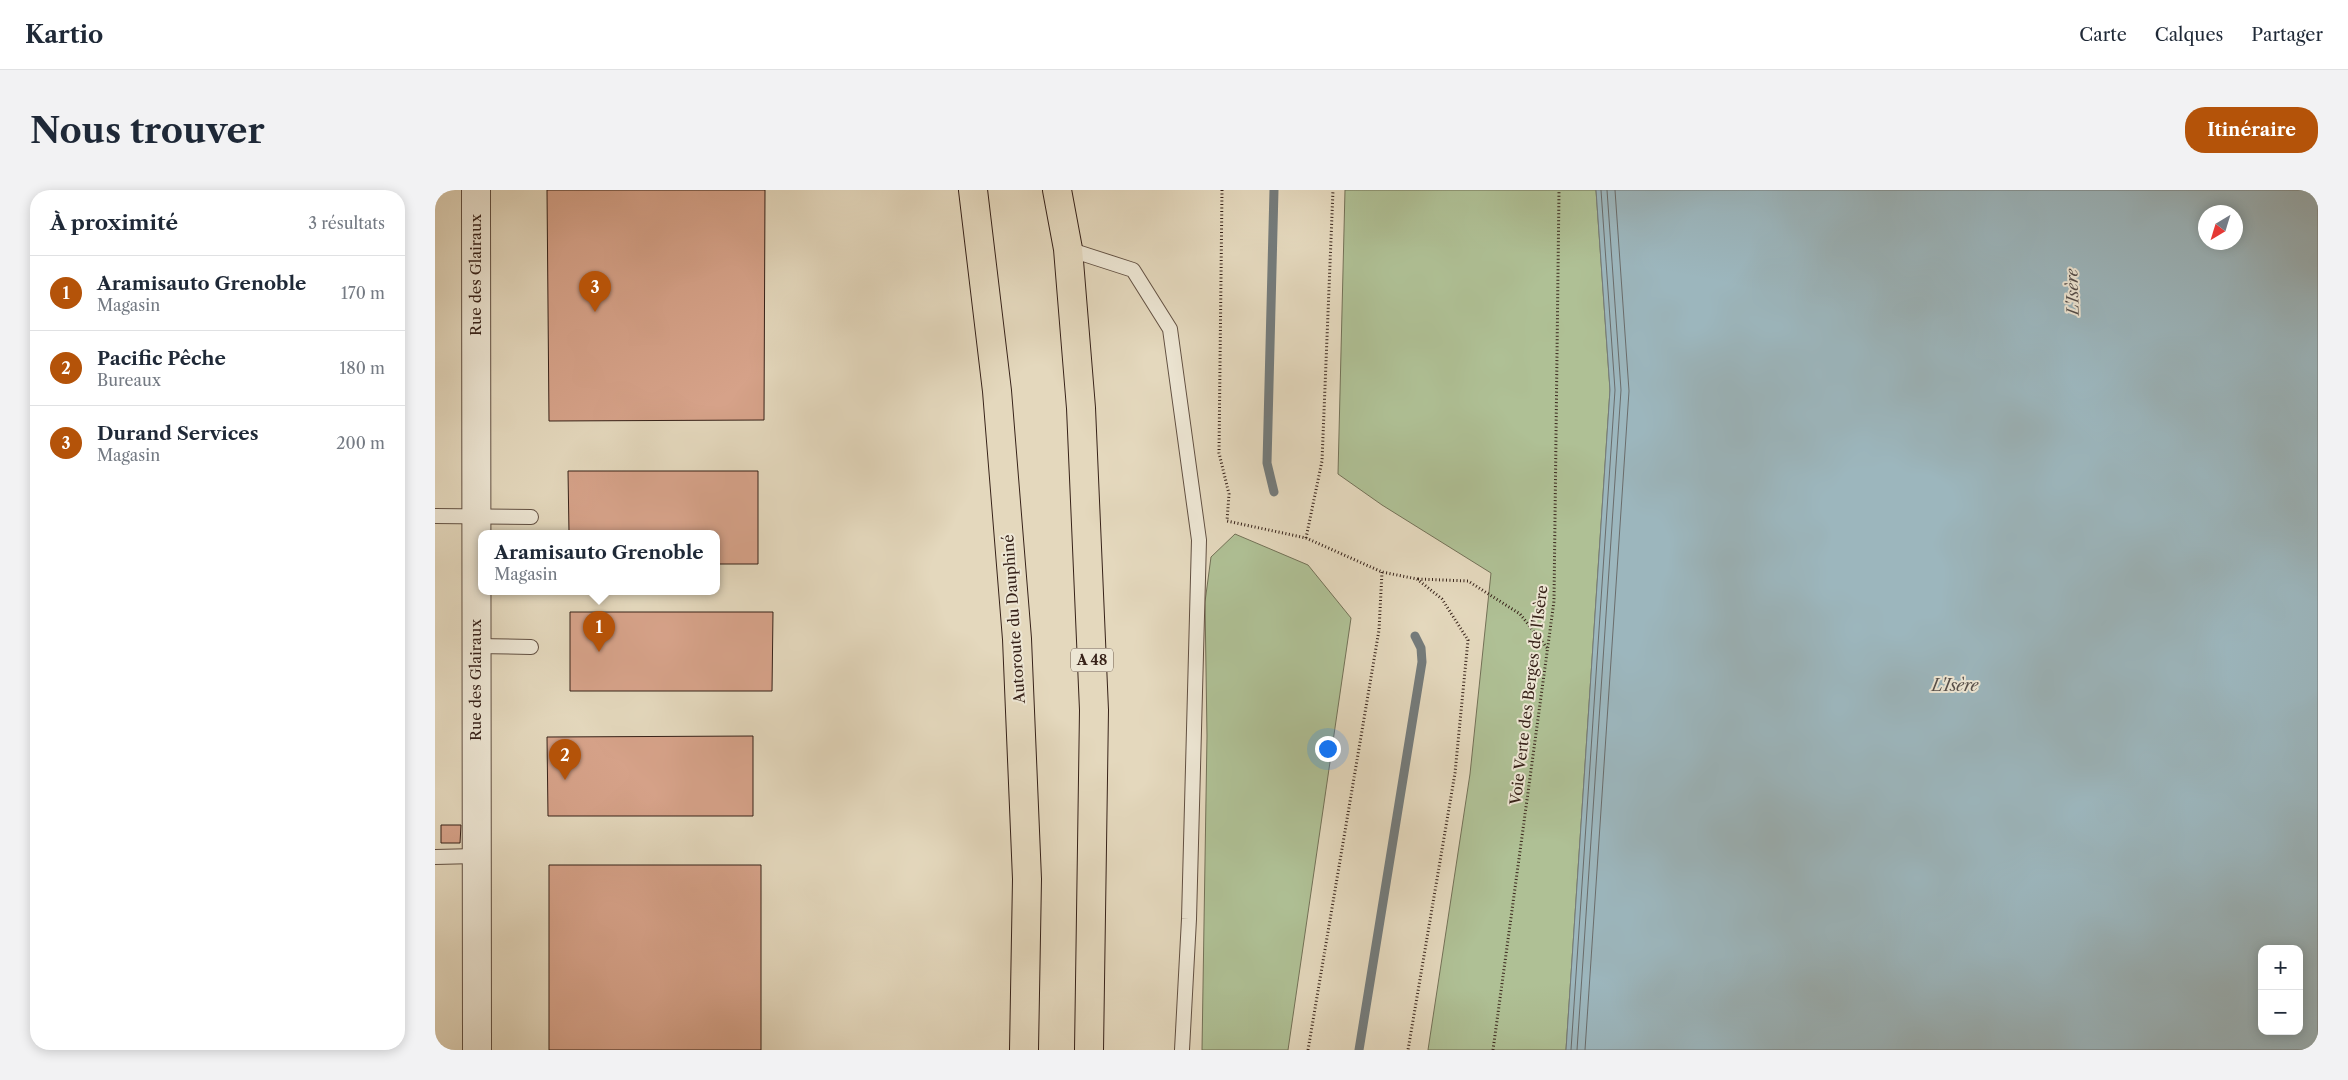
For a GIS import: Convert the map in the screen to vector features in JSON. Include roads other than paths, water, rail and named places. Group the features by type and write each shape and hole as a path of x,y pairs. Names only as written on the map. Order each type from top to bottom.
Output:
{"highway":[{"name":"Autoroute du Dauphiné","path":"973,190 997,392 1017,639 1027,879 1024,1050"},
{"path":"1057,190 1069,260"},
{"path":"1065,190 1069,260"},
{"name":"A 48","path":"1069,260 1081,408 1094,710 1089,1050"}],"street":[{"name":"Rue des Glairaux","path":"476,190 477,1050"}],"lane":[{"path":"1069,260 1133,270 1170,329 1191,469 1199,540 1189,919 1182,1050"},
{"path":"435,516 531,516"},
{"path":"476,646 531,647"},
{"path":"435,857 476,856"}],"water":[{"name":"L'Isère","path":"1596,190 2318,190 2318,1050 1566,1050 1610,390"}],"waterway":[{"path":"1274,190 1267,463 1274,492"},
{"path":"1359,1050 1422,662 1421,648 1415,636"}],"place":[{"name":"Durand Services","path":"595,312"},
{"name":"Aramisauto Grenoble","path":"599,652"},
{"name":"Pacific Pêche","path":"565,780"}]}
